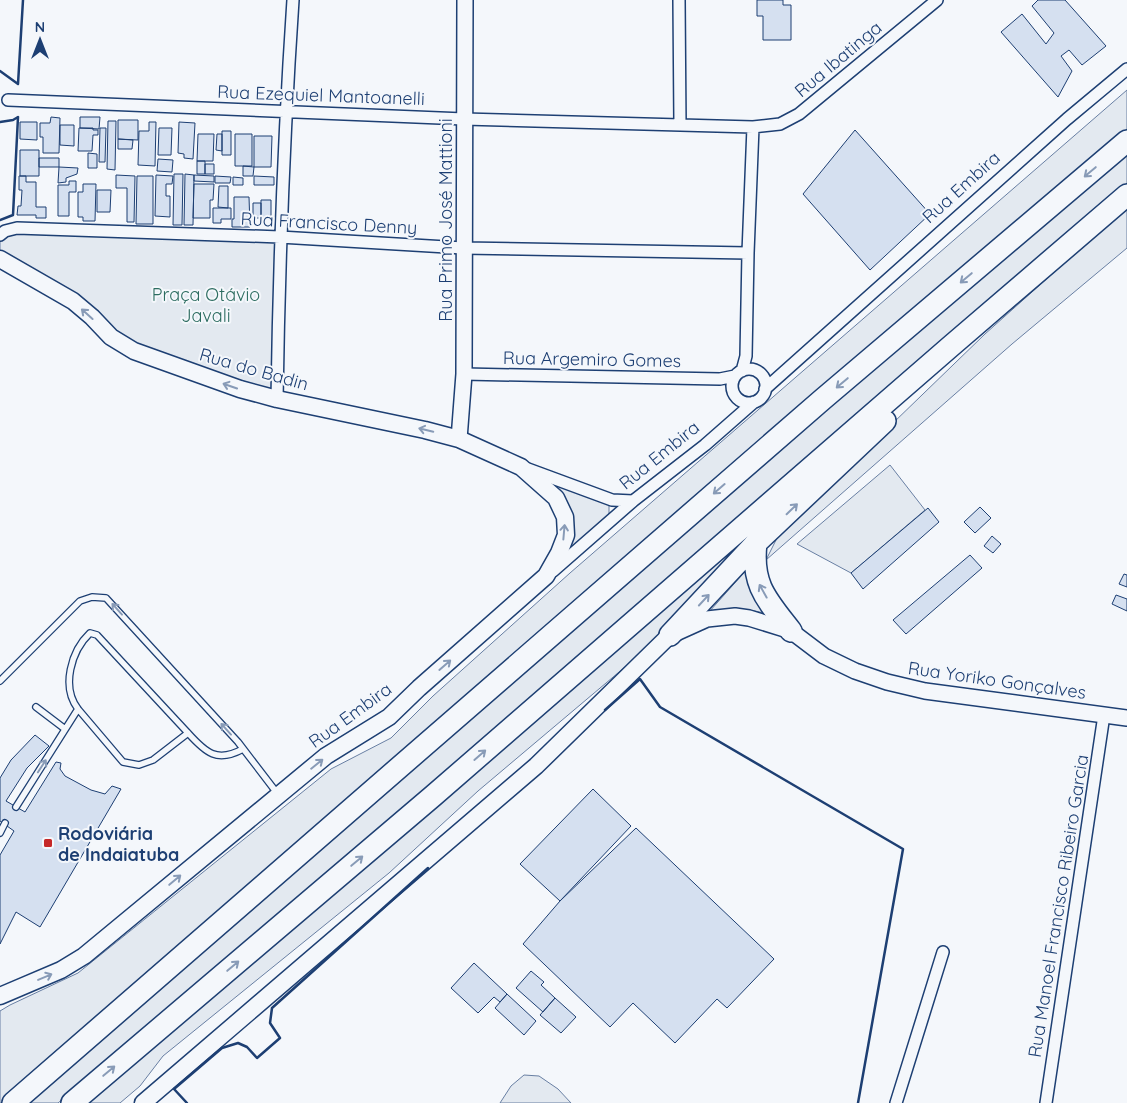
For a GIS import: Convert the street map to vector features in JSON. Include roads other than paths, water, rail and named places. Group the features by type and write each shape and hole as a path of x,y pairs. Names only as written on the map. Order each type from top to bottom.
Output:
{"highway":[{"path":"12,1103 823,399 1127,141"},
{"path":"72,1103 433,796 1127,195"},
{"path":"670,635 756,543 930,380 951,346"},
{"path":"756,543 755,571 760,586 771,605 791,630"}],"main road":[{"name":"Rua do Badin","path":"0,259 73,301 122,345 240,389 459,439 521,467 556,498 565,517 566,534 559,553 546,576"},
{"name":"Rua Embira","path":"0,996 61,970 84,956 326,756 389,717 546,576"},
{"path":"143,1103 536,766 670,635"}],"street":[{"path":"277,398 280,237 293,0"},
{"name":"Rua Primo José Mattioni","path":"459,439 464,374 465,0"},
{"path":"679,0 680,125"},
{"name":"Rua Ibatinga","path":"753,127 780,124 799,114 938,0"},
{"name":"Rua Embira","path":"546,576 633,501 705,445 763,394 764,383 779,377 1060,126 1127,70"},
{"name":"Rua Ezequiel Mantoanelli","path":"8,100 753,127"},
{"path":"729,422 746,356 753,127"},
{"name":"Rua Francisco Denny","path":"0,234 17,228 280,237 463,248 748,253"},
{"path":"739,380 759,373 764,383"},
{"name":"Rua Argemiro Gomes","path":"464,374 739,380"},
{"path":"739,380 743,402 754,402"},
{"name":"Rua do Badin","path":"521,467 612,500 633,501"},
{"name":"Rua Yoriko Gonçalves","path":"670,635 707,619 728,616 749,618 791,630 824,656 855,671 887,682 933,693 1127,718"},
{"name":"Rua Manoel Francisco Ribeiro Garcia","path":"1046,1103 1104,715"},
{"path":"896,1103 944,952"}],"lane":[{"path":"0,681 80,601 92,597 106,598 243,749 279,794"},
{"path":"188,733 153,760 139,765 123,762 72,702 69,693 73,658 82,640 90,633 97,635 209,753 220,756 234,754 243,749"},
{"path":"36,707 65,729"},
{"path":"16,807 78,709"},
{"path":"0,833 5,823"}],"place":[{"name":"Rodoviária de Indaiatuba","path":"48,843"}],"park label":[{"name":"Praça Otávio Javali","path":"206,304"}]}
